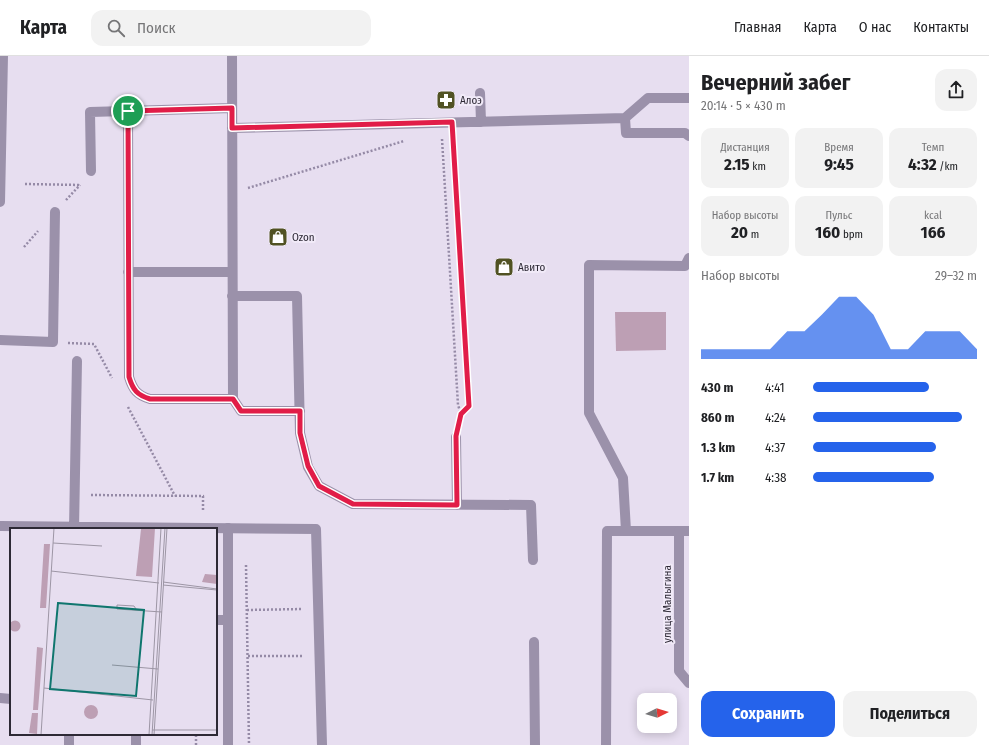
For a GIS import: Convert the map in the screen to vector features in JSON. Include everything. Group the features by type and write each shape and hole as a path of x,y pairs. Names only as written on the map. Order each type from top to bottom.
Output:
{"street":[{"path":"0,202 3,56"},
{"path":"232,56 233,399 241,411 300,411"},
{"path":"480,93 481,122"},
{"path":"232,128 625,118 648,98 689,98"},
{"path":"91,171 90,112 232,108"},
{"path":"128,111 129,377 133,389 140,396 150,399 233,399"},
{"path":"625,118 626,133 685,133 689,136"},
{"path":"0,340 53,342 55,212"},
{"path":"626,531 623,478 589,413 589,265 685,266 689,258"},
{"path":"128,272 232,272"},
{"path":"232,296 297,296 300,433 308,466 319,486 353,504 531,505 533,560"},
{"path":"74,528 77,361"},
{"path":"456,436 457,505"},
{"path":"0,526 74,528 316,529 322,745"},
{"path":"228,528 228,745"},
{"path":"606,745 607,530 684,531"},
{"name":"улица Малыгина","path":"684,531 679,671 689,683"},
{"path":"217,620 228,620"},
{"path":"534,642 536,745"},
{"path":"0,698 10,699"}],"path":[{"path":"441,122 458,405 461,414 456,436"},
{"path":"452,122 469,406 461,414"},
{"path":"232,193 413,138 424,123"},
{"path":"26,184 86,185"},
{"path":"24,247 30,240"},
{"path":"53,342 94,344 116,385"},
{"path":"127,406 175,496"},
{"path":"74,495 203,496 203,528"},
{"path":"246,558 249,745"},
{"path":"247,610 308,609"},
{"path":"248,656 308,656"}],"shaded area":[{"path":"615,312 666,312 666,350 616,351"}],"place":[{"name":"Алоэ","path":"446,100"},
{"name":"Ozon","path":"278,237"},
{"name":"Авито","path":"504,267"}],"route":[{"path":"232,108 232,128 452,122 469,406 461,414 456,436 457,505 353,504 319,486 308,466 300,433 300,411 241,411 233,399 150,399 140,396 133,389 129,377 128,111 232,108"}]}
